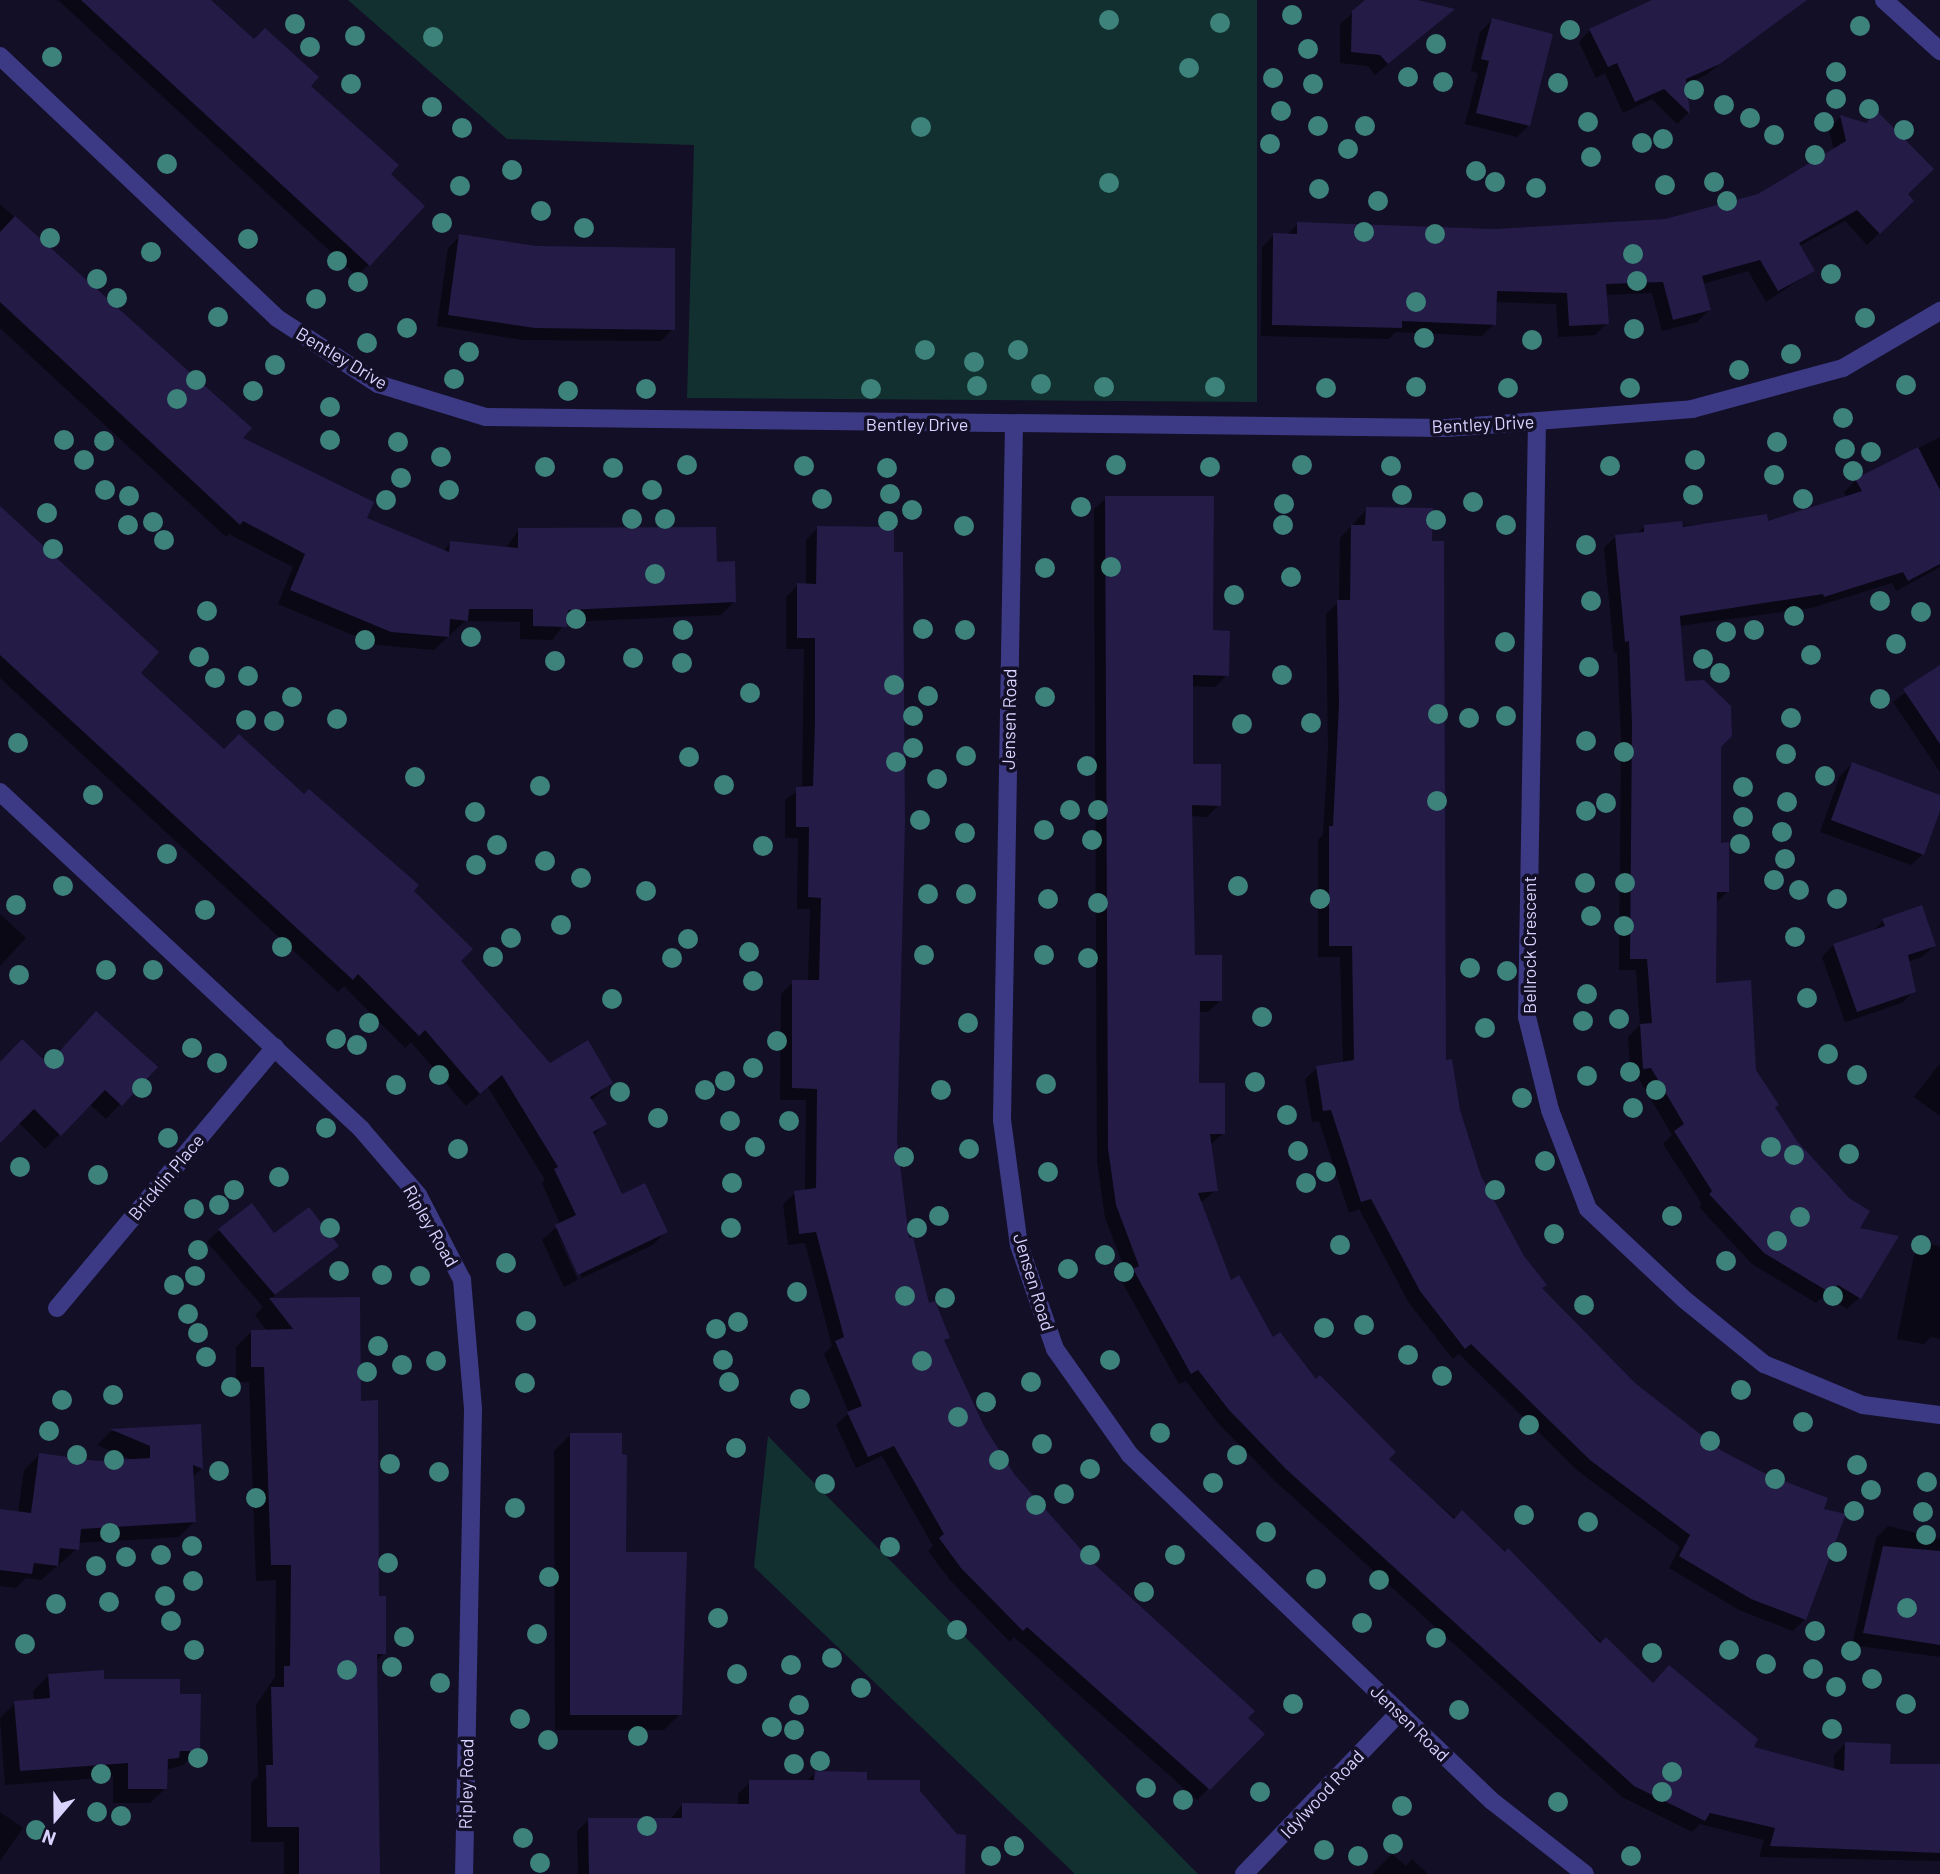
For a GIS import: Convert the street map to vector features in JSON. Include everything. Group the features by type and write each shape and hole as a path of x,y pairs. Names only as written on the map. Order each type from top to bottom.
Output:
{"street":[{"path":"1884,0 1940,51"},
{"name":"Bentley Drive","path":"0,56 277,318 378,384 485,417 1447,428 1692,409 1843,369 1923,325 1940,310"},
{"name":"Bellrock Crescent","path":"1537,421 1527,1017 1550,1110 1588,1209 1685,1300 1764,1364 1863,1405 1940,1415"},
{"name":"Jensen Road","path":"1014,424 1002,1120 1019,1245 1055,1349 1130,1455 1492,1801 1585,1874"},
{"name":"Ripley Road","path":"0,792 362,1130 418,1195 461,1280 473,1409 464,1874"},
{"name":"Bricklin Place","path":"57,1308 275,1047"},
{"name":"Idylwood Road","path":"1244,1874 1399,1713"}],"green space":[{"path":"348,0 1257,0 1257,402 687,398 694,145 507,139"},
{"path":"768,1436 1198,1874 1075,1874 754,1567"}],"building":[{"path":"81,0 211,0 254,39 265,28 319,77 311,86 399,165 391,174 425,206 370,266"},
{"path":"1365,0 1418,0 1455,9 1388,64 1380,55 1351,52 1352,11"},
{"path":"1652,0 1807,0 1720,64 1686,79 1690,114 1664,89 1635,102 1617,63 1608,67 1589,29"},
{"path":"1492,18 1553,34 1530,126 1476,113 1489,61 1481,59"},
{"path":"1877,111 1934,169 1908,194 1914,201 1880,234 1857,210 1799,243 1815,271 1778,291 1760,260 1702,276 1711,310 1673,320 1663,282 1606,284 1609,324 1569,326 1567,293 1497,291 1496,325 1402,321 1402,328 1272,325 1273,233 1297,234 1297,222 1494,229 1665,219 1758,194 1846,141 1840,115 1866,123"},
{"path":"15,216 252,428 243,438 374,502 367,518 449,552 450,541 518,548 518,528 716,527 717,562 735,561 736,602 568,610 567,627 533,626 533,609 469,609 468,621 450,619 449,637 391,632 290,590 305,554 243,521 240,525 0,302 0,232"},
{"path":"459,234 536,246 675,248 675,330 535,328 448,315"},
{"path":"1918,447 1940,490 1940,564 1908,581 1903,572 1824,597 1823,594 1680,616 1685,681 1704,680 1731,706 1732,736 1721,747 1721,843 1729,842 1729,892 1717,892 1716,983 1751,980 1756,1070 1779,1105 1775,1107 1797,1141 1849,1198 1870,1211 1860,1228 1899,1236 1861,1299 1838,1285 1829,1292 1764,1253 1709,1194 1712,1191 1674,1131 1684,1124 1651,1068 1643,1069 1640,1024 1652,1023 1647,959 1630,959 1632,725 1629,641 1625,642 1615,535 1644,532 1644,525 1682,521 1683,527 1767,514 1768,521 1862,491 1855,479"},
{"path":"1105,496 1214,496 1213,630 1230,631 1229,676 1193,675 1193,764 1221,764 1221,806 1192,805 1195,955 1222,955 1222,1001 1200,1001 1199,1083 1225,1083 1225,1134 1210,1134 1218,1191 1198,1193 1231,1280 1239,1275 1273,1337 1280,1332 1316,1379 1320,1375 1396,1452 1389,1459 1454,1519 1462,1510 1505,1552 1508,1548 1600,1643 1606,1637 1653,1683 1669,1665 1758,1739 1754,1747 1844,1771 1845,1742 1891,1744 1890,1764 1940,1764 1940,1853 1770,1846 1775,1828 1710,1813 1705,1821 1634,1786 1286,1469 1229,1410 1198,1370 1191,1374 1133,1269 1139,1266 1116,1205 1108,1148"},
{"path":"0,506 159,652 141,673 224,749 239,734 304,794 309,789 419,885 414,891 473,949 461,961 550,1063 588,1040 613,1083 590,1097 607,1124 593,1132 622,1194 645,1183 668,1232 578,1275 555,1225 576,1215 554,1169 558,1167 502,1075 480,1094 425,1030 419,1036 358,974 353,980 0,655"},
{"path":"1366,507 1433,508 1432,541 1444,541 1446,1060 1452,1059 1460,1110 1481,1176 1524,1256 1547,1285 1542,1288 1635,1383 1722,1451 1766,1474 1828,1498 1824,1509 1846,1514 1806,1620 1751,1599 1679,1556 1690,1535 1590,1460 1471,1344 1465,1349 1420,1291 1371,1199 1361,1202 1331,1110 1323,1111 1316,1066 1354,1060 1352,946 1329,946 1329,826 1333,826 1339,705 1337,600 1350,600 1351,525 1365,525"},
{"path":"817,526 894,527 894,552 903,552 905,823 897,1140 909,1238 913,1237 929,1303 935,1301 950,1338 944,1340 984,1426 1014,1474 1093,1563 1255,1711 1248,1718 1265,1734 1210,1790 1027,1627 1023,1631 961,1568 939,1538 944,1534 894,1446 868,1457 847,1412 862,1406 835,1341 844,1337 816,1232 799,1234 794,1191 816,1188 817,1089 792,1088 792,980 819,980 821,898 808,897 809,827 796,827 796,787 813,786 815,722 815,638 797,638 797,583 816,584"},
{"path":"1940,665 1940,744 1903,689"},
{"path":"1852,762 1940,795 1940,811 1924,855 1831,820"},
{"path":"1922,905 1936,946 1908,955 1916,992 1857,1012 1833,944 1885,926 1882,919"},
{"path":"96,1011 158,1067 122,1106 105,1090 61,1136 34,1109 0,1143 0,1062 22,1039 48,1064"},
{"path":"252,1203 274,1233 309,1207 339,1246 275,1295 218,1229"},
{"path":"360,1297 361,1401 378,1400 379,1596 386,1596 386,1654 377,1654 380,1874 299,1874 299,1827 267,1827 266,1765 273,1765 271,1687 284,1687 284,1666 290,1666 291,1565 271,1565 264,1367 251,1367 251,1330 293,1329 269,1298"},
{"path":"201,1424 203,1469 193,1465 196,1522 81,1529 79,1550 60,1548 58,1566 34,1563 32,1574 0,1570 0,1509 31,1513 39,1453 97,1461 150,1458 150,1446 110,1429"},
{"path":"570,1433 622,1433 622,1454 627,1455 626,1552 687,1552 682,1715 570,1715"},
{"path":"1883,1546 1940,1551 1940,1645 1863,1633"},
{"path":"104,1670 104,1679 180,1679 180,1694 201,1694 200,1751 180,1751 179,1758 168,1759 167,1789 128,1789 128,1763 20,1771 14,1701 50,1698 48,1674"},
{"path":"815,1771 867,1772 867,1780 920,1780 920,1791 957,1834 966,1835 965,1874 589,1874 588,1818 682,1818 682,1803 749,1804 749,1780 814,1780"}]}
